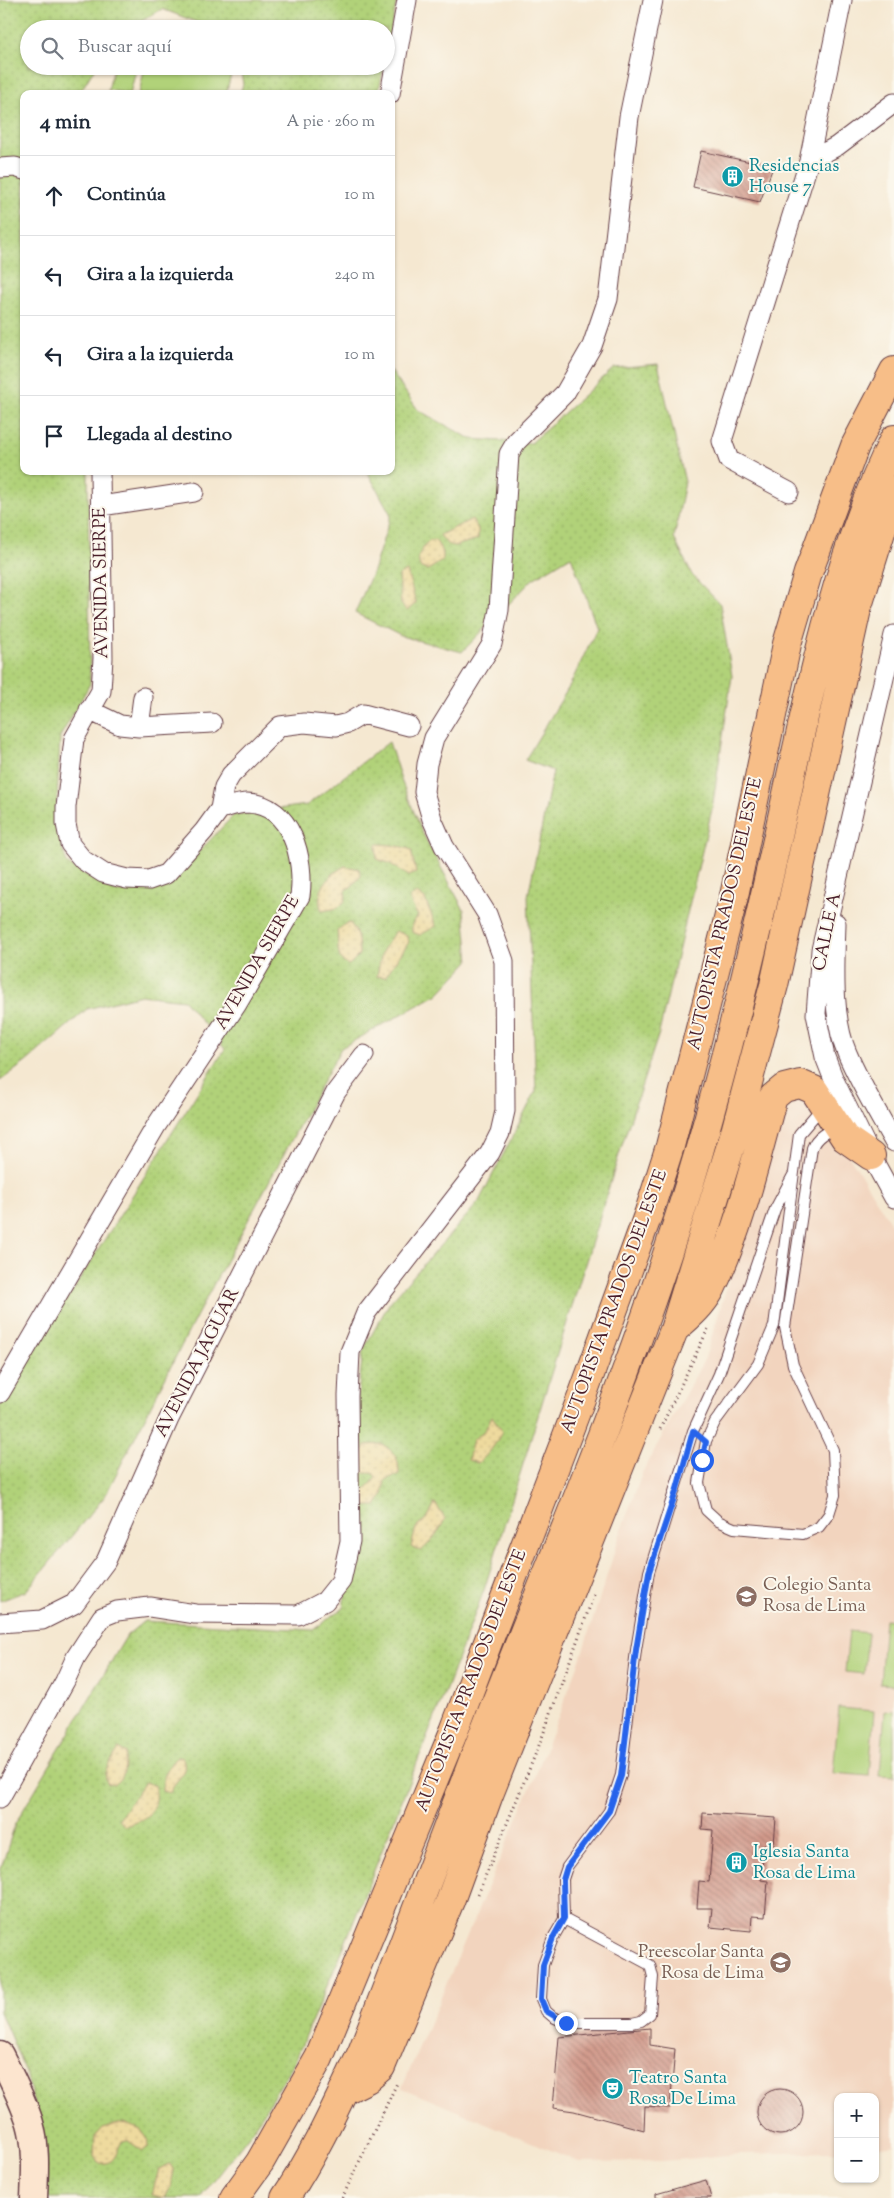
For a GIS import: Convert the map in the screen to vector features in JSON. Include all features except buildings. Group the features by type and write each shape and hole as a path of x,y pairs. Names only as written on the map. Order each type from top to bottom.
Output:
{"highway":[{"name":"AUTOPISTA PRADOS DEL ESTE","path":"234,2198 260,2162 319,2058 454,1731 584,1391 645,1224 670,1146 734,896 787,644 808,572 854,446 894,371"},
{"name":"AUTOPISTA PRADOS DEL ESTE","path":"285,2198 321,2138 362,2052 480,1742 614,1402 678,1221 699,1152 765,897 816,662 835,593 861,518 894,439"},
{"path":"342,2091 367,2079 381,2067 450,1901 492,1788 674,1330 735,1132 774,985 857,609 894,490"},
{"path":"674,1330 696,1310 710,1290 741,1208 773,1097 784,1088 800,1084 814,1090 845,1138 870,1156"}],"street":[{"path":"395,66 407,0"},
{"path":"0,1798 5,1771 65,1681 76,1657 102,1617 117,1611 150,1608 195,1614 298,1615 325,1601 341,1581 350,1541 348,1396 350,1352 366,1313 490,1152 500,1133 505,1111 504,962 487,914 444,846 432,819 424,792 427,764 434,738 492,644 499,610 509,454 516,442 565,393 592,346 608,299 629,117 653,0"},
{"path":"789,492 729,460 722,441 809,160 842,0"},
{"path":"391,90 393,75"},
{"path":"809,160 837,146 894,103"},
{"path":"0,168 20,169"},
{"name":"AVENIDA SIERPE","path":"0,1393 156,1126 237,1004 300,896 303,876 300,859 284,820 263,808 247,803 220,809 204,831 166,874 149,880 127,879 103,873 84,860 70,844 66,824 66,807 74,739 100,691 103,658 100,475"},
{"path":"101,506 194,492"},
{"path":"837,884 894,636"},
{"path":"139,727 143,697"},
{"path":"90,710 120,725 139,727 212,723"},
{"path":"220,809 224,787 230,775 280,726 304,722 336,726 363,714 409,726"},
{"name":"CALLE A","path":"837,884 834,977 840,1029 846,1052 894,1142"},
{"name":"CALLE A","path":"837,884 821,950 816,1014 825,1056 870,1156 894,1198"},
{"name":"AVENIDA JAGUAR","path":"0,1623 42,1620 74,1604 106,1561 174,1410 336,1092 364,1055"},
{"path":"0,2055 13,2080 31,2125 35,2173 34,2198"}],"lane":[{"path":"824,1103 799,1134 774,1326 758,1364 721,1414 706,1442 699,1483 706,1510 718,1521 734,1528 803,1534 819,1527 829,1514 835,1495 833,1450 794,1365 784,1328 812,1148 814,1142 826,1132 840,1129"},
{"path":"564,1918 650,1965 653,1977 650,2014 641,2021 632,2024 566,2023 546,2011 541,1999 543,1965 553,1938 564,1918 563,1880 567,1867 609,1811 621,1776 636,1650 649,1572 677,1489 693,1431 719,1374 775,1209 793,1175"},
{"path":"693,1431 706,1442"}],"path":[{"path":"657,1435 700,1348 710,1321"},
{"path":"476,1899 540,1743 597,1587"},
{"path":"342,2198 400,2078"}],"shaded area":[{"name":"Colegio Santa Rosa de Lima","path":"792,1096 813,1097 894,1229 894,2145 879,2147 879,2093 834,2093 834,2152 738,2154 665,2161 579,2162 402,2088 534,1779 579,1663 622,1528 643,1471 705,1358 775,1130"}],"green space":[{"path":"0,0 397,0 393,20 191,20 162,9 143,20 20,20 20,75 91,75 81,90 20,90 20,475 88,475 90,684 60,737 56,825 67,864 117,892 167,885 234,815 307,805 389,742 401,780 423,834 464,910 469,961 438,994 341,1048 196,1317 105,1496 26,1591 0,1601 0,1405 225,1049 184,1000 141,995 87,1009 26,1062 0,1081"},
{"path":"112,75 135,75 131,90 108,90"},
{"path":"143,75 231,75 227,90 140,90"},
{"path":"242,75 382,75 379,90 241,90 243,84"},
{"path":"658,364 685,482 674,538 692,575 720,604 732,676 712,809 659,1033 622,1145 484,1590 342,1951 295,2061 253,2130 200,2198 45,2198 46,2149 25,2070 0,2012 0,1872 15,1824 127,1635 144,1621 313,1630 343,1608 354,1541 353,1441 363,1350 390,1302 478,1203 536,1091 528,896 553,771 525,760 569,687 597,628 571,556 533,579 462,652 401,636 355,613 373,571 391,515 369,475 395,475 395,377 418,410 471,439 531,443 614,368"},
{"path":"885,1619 894,1620 894,1685 880,1684"},
{"path":"849,1631 868,1633 864,1674 845,1672"},
{"path":"839,1708 874,1711 869,1776 833,1773"},
{"path":"885,1710 894,1711 894,1776 880,1775"}],"sand":[{"path":"472,519 478,529 478,539 455,546 447,544 440,535"},
{"path":"435,540 443,552 443,560 428,570 421,568 419,564 420,554 429,541"},
{"path":"407,571 416,603 407,611 401,604 399,575"},
{"path":"376,844 399,846 411,850 416,873 409,876 389,863 377,859"},
{"path":"345,866 359,869 361,876 351,887 346,889 345,901 338,908 322,911 320,897 324,885 333,874"},
{"path":"417,893 425,899 436,926 420,935 412,932 412,924 418,916 410,901 410,897"},
{"path":"350,923 355,930 359,955 349,965 340,956 337,931 345,924"},
{"path":"395,931 406,935 409,942 385,977 377,976 382,952"},
{"path":"492,1416 502,1431 489,1452 478,1463 468,1460 473,1440 485,1430"},
{"path":"382,1444 395,1456 399,1474 385,1480 383,1495 376,1506 362,1506 361,1496 376,1477 373,1473 363,1473 356,1464 365,1445"},
{"path":"435,1503 445,1519 443,1524 429,1544 421,1551 411,1547 416,1528 428,1517"},
{"path":"119,1748 126,1753 124,1771 121,1779 113,1785 107,1783 106,1773"},
{"path":"177,1757 183,1758 183,1773 170,1793 162,1791 166,1772"},
{"path":"145,1782 155,1786 156,1802 154,1808 145,1817 125,1826 118,1820"},
{"path":"123,2123 141,2130 149,2141 148,2147 143,2151 127,2140 122,2141 112,2160 98,2163 94,2156 95,2136 102,2128"},
{"path":"170,2164 174,2171 170,2188 165,2198 152,2195 159,2169"}],"place":[{"name":"Residencias House 7","path":"733,177"},
{"name":"Colegio Santa Rosa de Lima","path":"747,1596"},
{"name":"Iglesia Santa Rosa de Lima","path":"737,1863"},
{"name":"Preescolar Santa Rosa de Lima","path":"780,1963"},
{"name":"Teatro Santa Rosa De Lima","path":"613,2089"}],"route":[{"path":"566,2023 553,2017 546,2011 541,1999 543,1965 553,1938 564,1918 563,1880 567,1867 609,1811 621,1776 636,1650 649,1572 677,1489 693,1431 706,1442 702,1460"}]}
